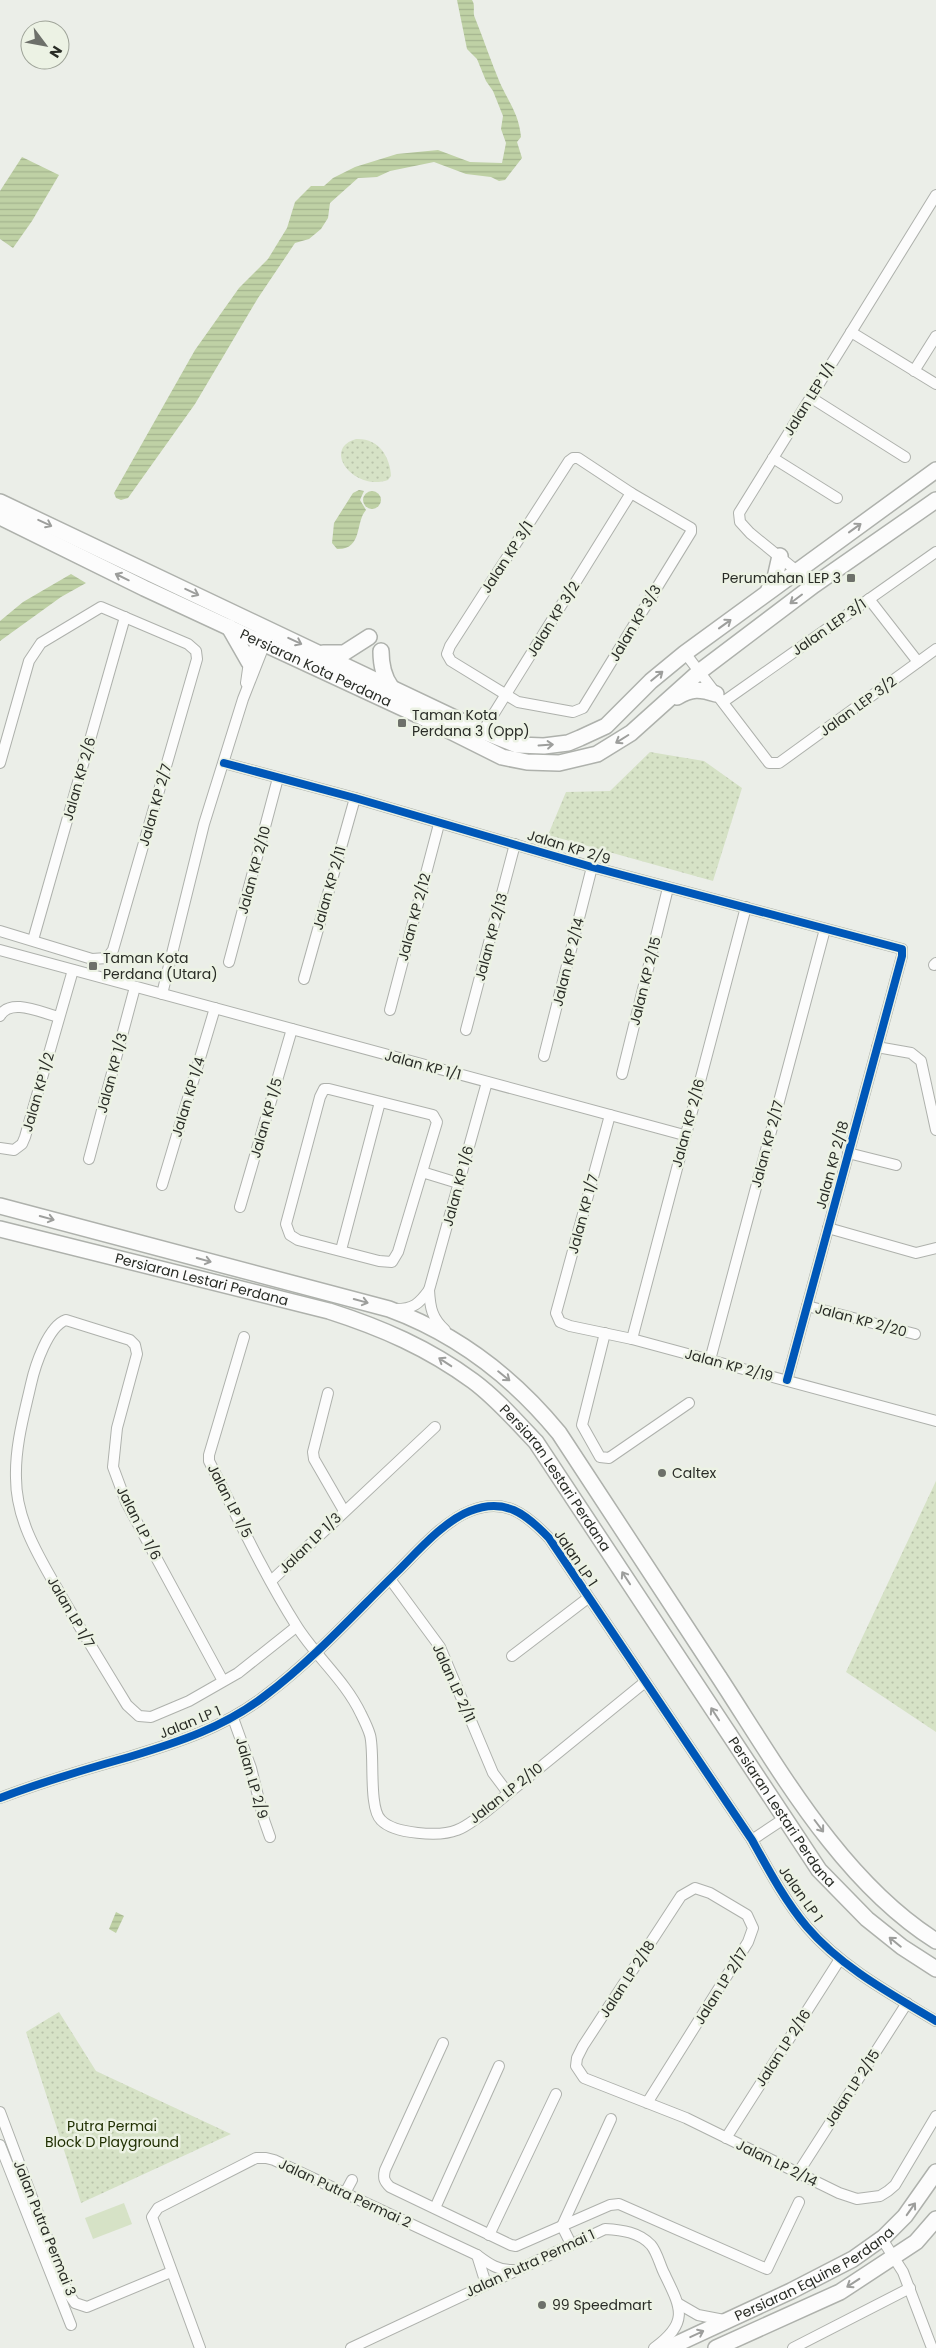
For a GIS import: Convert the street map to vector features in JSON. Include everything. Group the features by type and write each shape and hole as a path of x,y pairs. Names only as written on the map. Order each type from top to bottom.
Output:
{"street":[{"name":"Jalan LEP 1/1","path":"814,585 740,522 739,513 936,196"},
{"path":"851,332 936,384"},
{"path":"914,371 936,336"},
{"path":"810,397 905,456"},
{"name":"Jalan KP 3/1","path":"506,695 451,661 447,654 450,646 569,461 578,458 631,493"},
{"path":"773,458 837,498"},
{"name":"Persiaran Kota Perdana","path":"0,502 422,717 479,738 517,745 544,746 568,743 606,726 651,681 685,653 936,470"},
{"name":"Jalan KP 3/2","path":"479,738 631,493"},
{"name":"Jalan KP 3/3","path":"506,695 518,702 543,707 573,712 583,708 691,532 691,528 688,526 631,493"},
{"path":"659,708 699,672 814,585 936,500"},
{"name":"Persiaran Kota Perdana","path":"0,517 144,588 229,627 264,635 320,653 391,687 479,738 502,758 527,762 559,763 597,754 631,733 659,708"},
{"name":"Jalan LEP 3/1","path":"719,698 870,599 936,552"},
{"path":"767,592 775,578 780,556"},
{"path":"870,599 918,662"},
{"path":"0,763 29,661 41,643 101,607 125,617"},
{"name":"Jalan KP 2/7","path":"33,940 92,959 107,958 114,950 197,659 196,651 188,644 125,617"},
{"name":"Jalan KP 2/6","path":"33,940 125,617"},
{"path":"229,627 250,662"},
{"path":"243,699 250,662 264,635"},
{"path":"162,994 204,824 264,635"},
{"path":"320,653 344,653 356,648 369,637"},
{"name":"Jalan LEP 3/2","path":"719,698 769,763 779,763 936,649"},
{"path":"381,651 383,673 391,687"},
{"path":"685,653 719,698"},
{"path":"659,708 690,689 702,690 719,698"},
{"name":"Jalan KP 2/9","path":"224,763 355,798 439,824 668,888 902,949 902,956"},
{"name":"Jalan KP 2/10","path":"229,962 278,778"},
{"name":"Jalan KP 2/11","path":"304,979 355,798"},
{"name":"Jalan KP 2/12","path":"390,1010 439,824"},
{"name":"Jalan KP 2/13","path":"466,1030 515,844"},
{"name":"Jalan KP 2/14","path":"544,1056 592,867"},
{"name":"Jalan KP 2/15","path":"622,1074 668,888"},
{"name":"Jalan KP 2/16","path":"632,1339 684,1135 746,907"},
{"name":"Jalan KP 2/17","path":"710,1360 825,929"},
{"path":"0,931 33,940"},
{"name":"Jalan KP 1/1","path":"0,950 684,1135"},
{"name":"Jalan KP 2/18","path":"787,1380 902,956"},
{"name":"Jalan KP 1/2","path":"0,1148 14,1150 22,1144 25,1137 73,970"},
{"name":"Jalan KP 1/3","path":"89,1159 136,987"},
{"path":"0,1016 5,1008 14,1006 60,1017"},
{"name":"Jalan KP 1/4","path":"162,1185 214,1008"},
{"name":"Jalan KP 1/5","path":"240,1207 292,1029"},
{"path":"877,1047 911,1053 921,1061 936,1130"},
{"name":"Jalan KP 1/6","path":"456,1340 437,1323 430,1310 429,1290 487,1082"},
{"path":"329,1089 433,1115 437,1122 422,1172 398,1252 392,1262 379,1261 298,1240 290,1235 286,1224 320,1096 324,1090 329,1089"},
{"path":"341,1250 380,1102"},
{"name":"Jalan KP 1/7","path":"556,1313 610,1115"},
{"path":"848,1153 896,1165"},
{"path":"422,1172 458,1183"},
{"name":"Persiaran Lestari Perdana","path":"0,1206 389,1308 419,1320 456,1340 516,1385 559,1433 790,1787 832,1844 874,1892 936,1941"},
{"path":"828,1228 916,1253 936,1248"},
{"name":"Persiaran Lestari Perdana","path":"0,1229 163,1268 377,1327 426,1350 474,1382 504,1408 536,1442 818,1870 867,1919 902,1947 936,1969"},
{"name":"Jalan KP 1/6","path":"389,1308 407,1309 418,1305 429,1290"},
{"name":"Jalan KP 2/20","path":"807,1306 915,1334"},
{"name":"Jalan KP 2/19","path":"556,1313 560,1322 570,1326 632,1339 936,1421"},
{"name":"Jalan LP 1/6","path":"58,1322 66,1320 130,1340 136,1345 137,1354 117,1428 113,1468 126,1502 223,1681"},
{"name":"Jalan LP 1/7","path":"58,1322 52,1330 33,1374 18,1453 16,1478 18,1500 21,1516 37,1553 122,1696 138,1716 151,1717 189,1701 238,1673 296,1627"},
{"path":"605,1333 582,1424 600,1457 609,1458 688,1404"},
{"name":"Jalan LP 1/5","path":"244,1337 209,1455 209,1461 296,1627 316,1652"},
{"name":"Jalan LP 1/3","path":"271,1581 344,1511 314,1459 313,1452 328,1393"},
{"path":"344,1511 435,1427"},
{"name":"Jalan LP 1","path":"0,1798 181,1742 233,1718 266,1695 316,1652 426,1543 469,1511 487,1506 516,1510 531,1519 549,1538 752,1840 780,1888 807,1927 840,1959 936,2021"},
{"name":"Jalan LP 2/11","path":"390,1579 440,1647 493,1773 508,1793"},
{"path":"512,1656 588,1598"},
{"name":"Jalan LP 2/10","path":"316,1652 347,1691 360,1712 370,1735 371,1768 376,1813 380,1820 395,1828 422,1833 439,1834 457,1831 483,1814 645,1682"},
{"name":"Jalan LP 2/9","path":"233,1718 251,1768 270,1837"},
{"path":"771,1798 790,1787"},
{"path":"752,1840 784,1818"},
{"name":"Jalan LP 2/18","path":"584,2078 576,2066 577,2058 583,2046 681,1896 695,1888"},
{"name":"Jalan LP 2/17","path":"647,2103 748,1942 753,1928 747,1915 710,1893 695,1888"},
{"name":"Jalan LP 2/16","path":"726,2138 840,1959"},
{"name":"Jalan LP 2/15","path":"798,2173 907,2003"},
{"path":"443,2043 383,2176 390,2187 490,2235 516,2246 613,2204 619,2204 767,2269 799,2202"},
{"path":"434,2208 499,2066"},
{"name":"Jalan LP 2/14","path":"584,2078 686,2118 798,2173 857,2199 880,2196 895,2185 936,2116"},
{"path":"490,2235 556,2094"},
{"name":"Jalan Putra Permai 3","path":"0,2112 68,2293 75,2303 87,2307 171,2272"},
{"path":"562,2226 611,2119"},
{"path":"0,2145 71,2325"},
{"name":"Jalan Putra Permai 2","path":"200,2348 153,2222 155,2212 256,2158 274,2160 477,2256 504,2271 514,2270"},
{"name":"Persiaran Equine Perdana","path":"668,2348 791,2291 853,2259 882,2239 905,2216 936,2172"},
{"path":"345,2194 352,2180"},
{"name":"Persiaran Equine Perdana","path":"716,2348 840,2292 916,2242 936,2219"},
{"path":"562,2226 571,2244"},
{"name":"Jalan Putra Permai 1","path":"351,2348 605,2228 629,2231 651,2245 679,2304"},
{"path":"882,2239 903,2272 932,2348"},
{"path":"477,2256 486,2284"},
{"path":"793,2348 910,2288"},
{"path":"654,2348 671,2336 678,2325 679,2304 698,2315 727,2320"}],"green space":[{"path":"356,439 371,442 382,450 390,469 391,476 388,480 375,482 364,480 346,468 342,460 341,451 346,444"},
{"path":"650,752 704,761 742,788 713,881 548,835 566,792 610,791"},
{"path":"936,1481 936,1732 846,1672"},
{"name":"Putra Permai Block D Playground","path":"59,2012 96,2071 231,2134 81,2203 26,2032"},
{"path":"124,2203 132,2224 93,2239 85,2218"}],"shaded area":[{"path":"457,0 472,0 473,2 475,18 500,83 518,122 521,137 517,142 522,158 505,180 499,181 491,177 466,174 434,162 390,171 377,177 358,178 330,203 328,218 321,229 309,239 295,243 258,298 195,404 128,498 121,500 116,498 114,493 195,350 239,288 268,259 287,228 295,202 311,186 324,186 333,178 355,167 397,154 438,150 470,162 502,163 506,143 501,129 503,116 477,59 467,49"},
{"path":"22,157 59,175 32,221 13,248 0,239 0,191"},
{"path":"359,490 364,491 360,500 366,510 360,521 355,540 345,548 337,549 332,543 334,523 353,493"},
{"path":"372,491 378,494 381,500 378,506 372,509 366,506 363,500 366,494"},
{"path":"71,574 86,583 61,597 0,641 0,621 23,602"},
{"path":"116,1912 124,1916 116,1933 109,1929"}],"cycle path":[{"path":"224,763 355,798 592,867 902,949 902,956 787,1380"},
{"path":"0,1798 166,1745 218,1725 234,1716 266,1695 301,1666 422,1546 450,1522 482,1507 504,1507 523,1515 549,1538 752,1840 784,1896 807,1927 835,1955 867,1979 936,2021"}],"place":[{"name":"Perumahan LEP 3","path":"851,578"},
{"name":"Taman Kota Perdana 3 (Opp)","path":"402,723"},
{"name":"Taman Kota Perdana (Utara)","path":"93,966"},
{"name":"Caltex","path":"662,1473"},
{"name":"99 Speedmart","path":"542,2305"}]}
